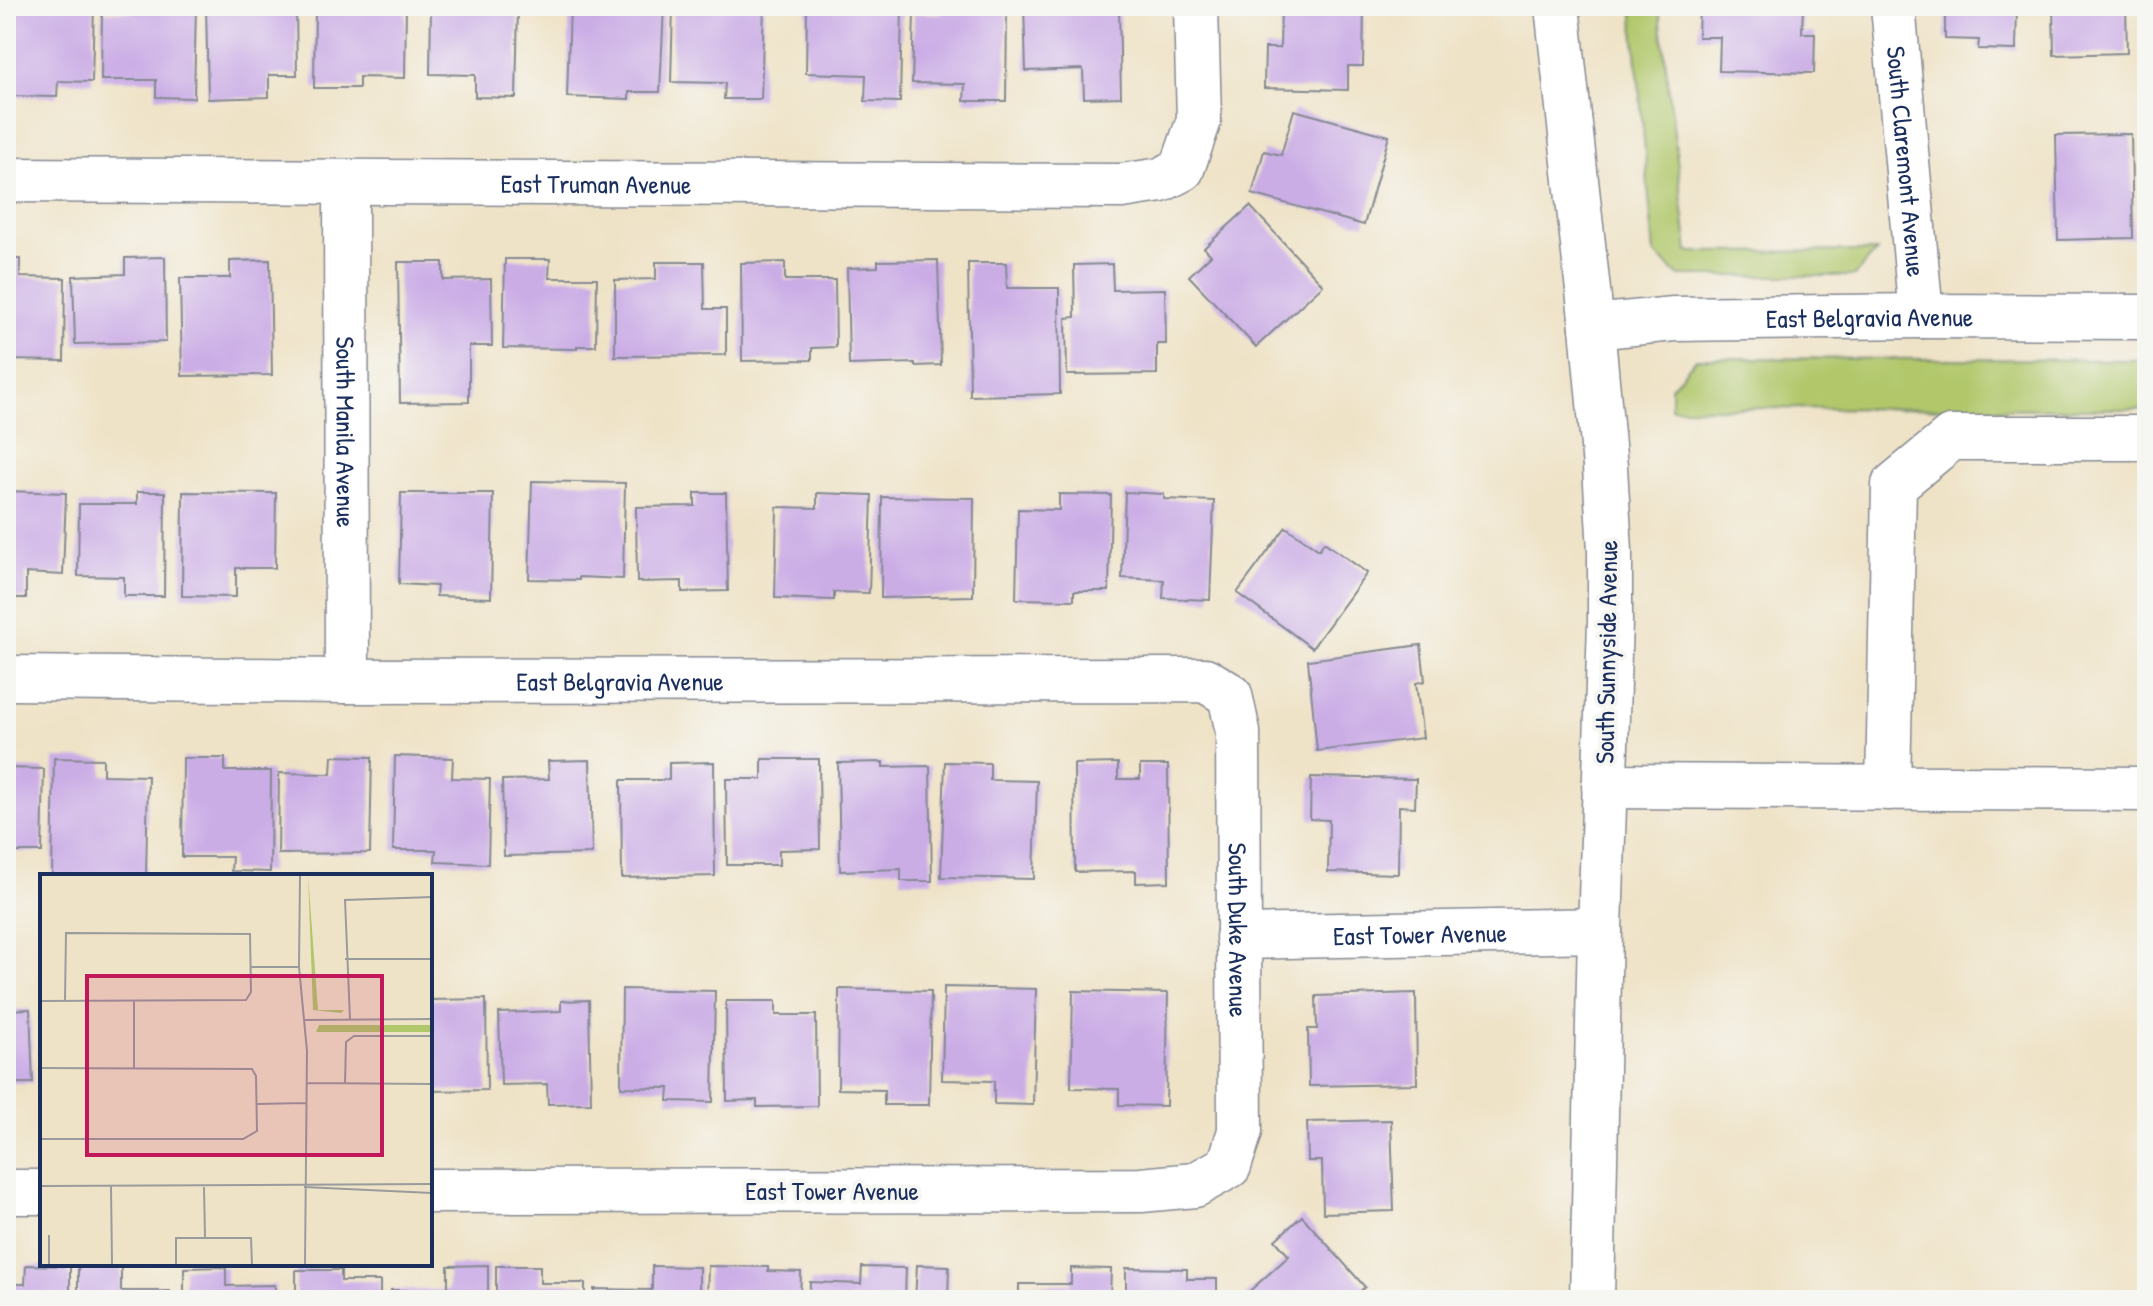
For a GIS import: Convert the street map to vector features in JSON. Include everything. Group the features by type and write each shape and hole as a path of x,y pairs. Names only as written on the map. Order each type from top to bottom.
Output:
{"street":[{"name":"East Truman Avenue","path":"6,180 1122,186 1161,180 1182,169 1199,120 1196,6"},
{"name":"South Sunnyside Avenue","path":"1557,6 1592,327 1610,551 1592,1300"},
{"name":"South Claremont Avenue","path":"1893,6 1921,316"},
{"name":"South Manila Avenue","path":"346,182 347,681"},
{"name":"East Belgravia Avenue","path":"1592,327 1674,319 2147,317"},
{"path":"1888,788 1894,485 1951,438 2147,438"},
{"name":"East Belgravia Avenue","path":"6,678 347,681 1205,680 1230,695"},
{"name":"South Duke Avenue","path":"1229,1166 1240,1131 1238,732 1230,695"},
{"path":"1604,786 2147,789"},
{"name":"East Tower Avenue","path":"1238,937 1600,930"},
{"name":"East Tower Avenue","path":"432,1191 1141,1190 1195,1185 1229,1166"},
{"path":"6,1192 40,1192"}],"green space":[{"path":"1632,6 1659,6 1688,252 1877,251 1854,276 1679,276 1654,253"},
{"path":"1697,358 2147,360 2147,409 1671,408 1671,387"}],"building":[{"path":"6,6 94,6 92,82 58,81 57,97 6,96"},
{"path":"133,6 196,6 194,98 156,97 156,80 101,80 102,11 132,12"},
{"path":"206,6 296,6 297,75 269,75 269,97 208,99"},
{"path":"315,6 406,6 405,78 359,77 359,88 314,88"},
{"path":"431,6 518,6 516,98 475,97 475,75 430,74"},
{"path":"570,6 664,6 660,92 629,92 629,99 567,97"},
{"path":"673,6 764,6 761,99 724,99 725,83 671,82"},
{"path":"807,6 902,6 900,102 865,101 866,75 806,73"},
{"path":"1024,6 1119,6 1121,97 1084,98 1083,69 1026,71"},
{"path":"1281,6 1364,6 1363,66 1348,66 1348,90 1264,88 1265,48 1280,48"},
{"path":"1699,6 1803,6 1802,33 1815,33 1814,73 1719,71 1720,37 1698,37"},
{"path":"1945,6 2017,6 2016,50 1978,49 1979,40 1945,39"},
{"path":"2053,6 2126,6 2127,53 2054,55"},
{"path":"2142,6 2147,6 2147,38 2143,38"},
{"path":"942,9 1007,10 1006,101 964,101 965,84 912,83 914,13 942,14"},
{"path":"1294,110 1389,136 1364,225 1252,194 1264,151 1281,155"},
{"path":"2131,134 2133,238 2058,240 2056,135"},
{"path":"2142,152 2147,152 2147,229 2144,229"},
{"path":"1250,206 1323,285 1256,347 1189,276 1211,255 1204,248"},
{"path":"165,257 166,342 75,344 73,276 125,274 125,258"},
{"path":"6,259 20,259 20,277 65,278 64,361 6,360"},
{"path":"505,259 550,259 549,278 597,278 596,346 577,346 577,349 503,348"},
{"path":"270,260 272,375 182,376 180,278 230,278 230,261"},
{"path":"938,260 941,365 849,365 847,268 878,267 878,261"},
{"path":"398,262 443,262 443,280 491,279 492,346 469,346 469,402 400,403"},
{"path":"656,262 704,262 705,309 726,309 726,355 615,356 615,280 656,279"},
{"path":"785,262 785,280 835,280 836,347 812,348 812,360 742,361 741,263"},
{"path":"968,263 1006,263 1007,288 1059,288 1060,394 970,396"},
{"path":"1112,264 1113,290 1165,289 1166,344 1157,344 1157,374 1067,375 1066,318 1075,317 1074,265"},
{"path":"532,481 625,483 623,579 529,579"},
{"path":"6,491 66,493 63,575 26,573 26,598 6,598"},
{"path":"137,492 165,492 164,596 124,596 124,577 78,576 79,504 137,504"},
{"path":"183,492 276,493 275,568 236,568 236,597 182,596"},
{"path":"1125,492 1164,494 1164,499 1214,501 1210,600 1163,598 1164,580 1122,578"},
{"path":"401,493 493,493 491,598 436,596 437,586 399,584"},
{"path":"695,493 726,493 728,591 682,592 682,581 637,582 636,507 695,506"},
{"path":"817,493 872,495 869,593 834,592 834,600 775,598 777,507 817,508"},
{"path":"1059,494 1111,495 1109,591 1074,591 1074,600 1016,599 1018,509 1059,510"},
{"path":"882,497 974,498 973,596 881,598"},
{"path":"1286,527 1319,550 1324,542 1367,573 1312,648 1237,593"},
{"path":"1421,645 1425,681 1416,683 1423,738 1317,751 1308,660"},
{"path":"332,756 372,757 370,853 278,854 279,773 331,774"},
{"path":"395,756 453,758 452,778 490,779 488,864 435,862 436,850 393,850"},
{"path":"54,758 103,759 103,775 148,776 146,874 52,874"},
{"path":"183,758 225,758 225,771 271,771 270,872 231,871 232,857 182,857"},
{"path":"762,759 819,759 820,849 779,850 779,865 727,865 726,779 762,779"},
{"path":"590,760 592,854 504,856 502,780 549,779 548,761"},
{"path":"714,762 715,876 622,878 621,780 669,780 669,763"},
{"path":"883,762 883,767 930,766 932,881 901,881 901,869 840,871 838,763"},
{"path":"945,762 990,763 990,780 1037,781 1034,879 941,877"},
{"path":"1118,763 1118,779 1140,779 1140,765 1168,765 1169,882 1136,883 1136,871 1075,872 1074,764"},
{"path":"6,768 44,769 42,852 6,852"},
{"path":"1311,777 1416,779 1415,807 1399,806 1398,874 1328,872 1329,820 1310,819"},
{"path":"944,987 1036,989 1033,1105 994,1104 994,1081 942,1080"},
{"path":"622,989 715,991 713,1102 668,1101 669,1088 621,1087"},
{"path":"839,989 931,991 929,1105 884,1105 884,1090 838,1089"},
{"path":"1073,991 1168,993 1166,1106 1119,1105 1119,1089 1071,1088"},
{"path":"1416,993 1417,1084 1309,1086 1308,1029 1317,1029 1316,996"},
{"path":"486,999 487,1090 432,1091 432,1000"},
{"path":"589,1000 591,1103 548,1104 547,1084 501,1085 499,1013 561,1011 561,1001"},
{"path":"726,1001 776,1001 776,1015 816,1015 817,1106 757,1107 757,1100 727,1101"},
{"path":"30,1009 33,1083 6,1083 6,1010"},
{"path":"1391,1120 1394,1211 1323,1213 1322,1161 1308,1161 1307,1122"},
{"path":"1302,1216 1365,1287 1350,1300 1250,1300 1245,1295 1289,1256 1275,1240"},
{"path":"26,1265 70,1266 70,1300 6,1300 6,1284 25,1284"},
{"path":"488,1265 488,1300 391,1300 391,1290 448,1290 448,1266"},
{"path":"917,1265 949,1266 948,1300 915,1300"},
{"path":"121,1266 121,1291 170,1291 170,1300 78,1300 78,1267"},
{"path":"496,1266 540,1266 540,1283 585,1283 585,1300 496,1300"},
{"path":"652,1266 699,1267 699,1300 594,1300 594,1289 652,1290"},
{"path":"708,1266 768,1267 768,1271 801,1272 800,1300 707,1300"},
{"path":"226,1267 226,1286 275,1285 275,1300 184,1300 184,1268"},
{"path":"862,1267 906,1268 905,1300 809,1300 810,1282 861,1284"},
{"path":"1071,1268 1111,1269 1110,1300 1019,1300 1019,1284 1071,1284"},
{"path":"1126,1268 1187,1269 1187,1279 1217,1279 1217,1300 1126,1300"},
{"path":"296,1270 341,1270 341,1281 380,1281 380,1300 296,1300"}]}
